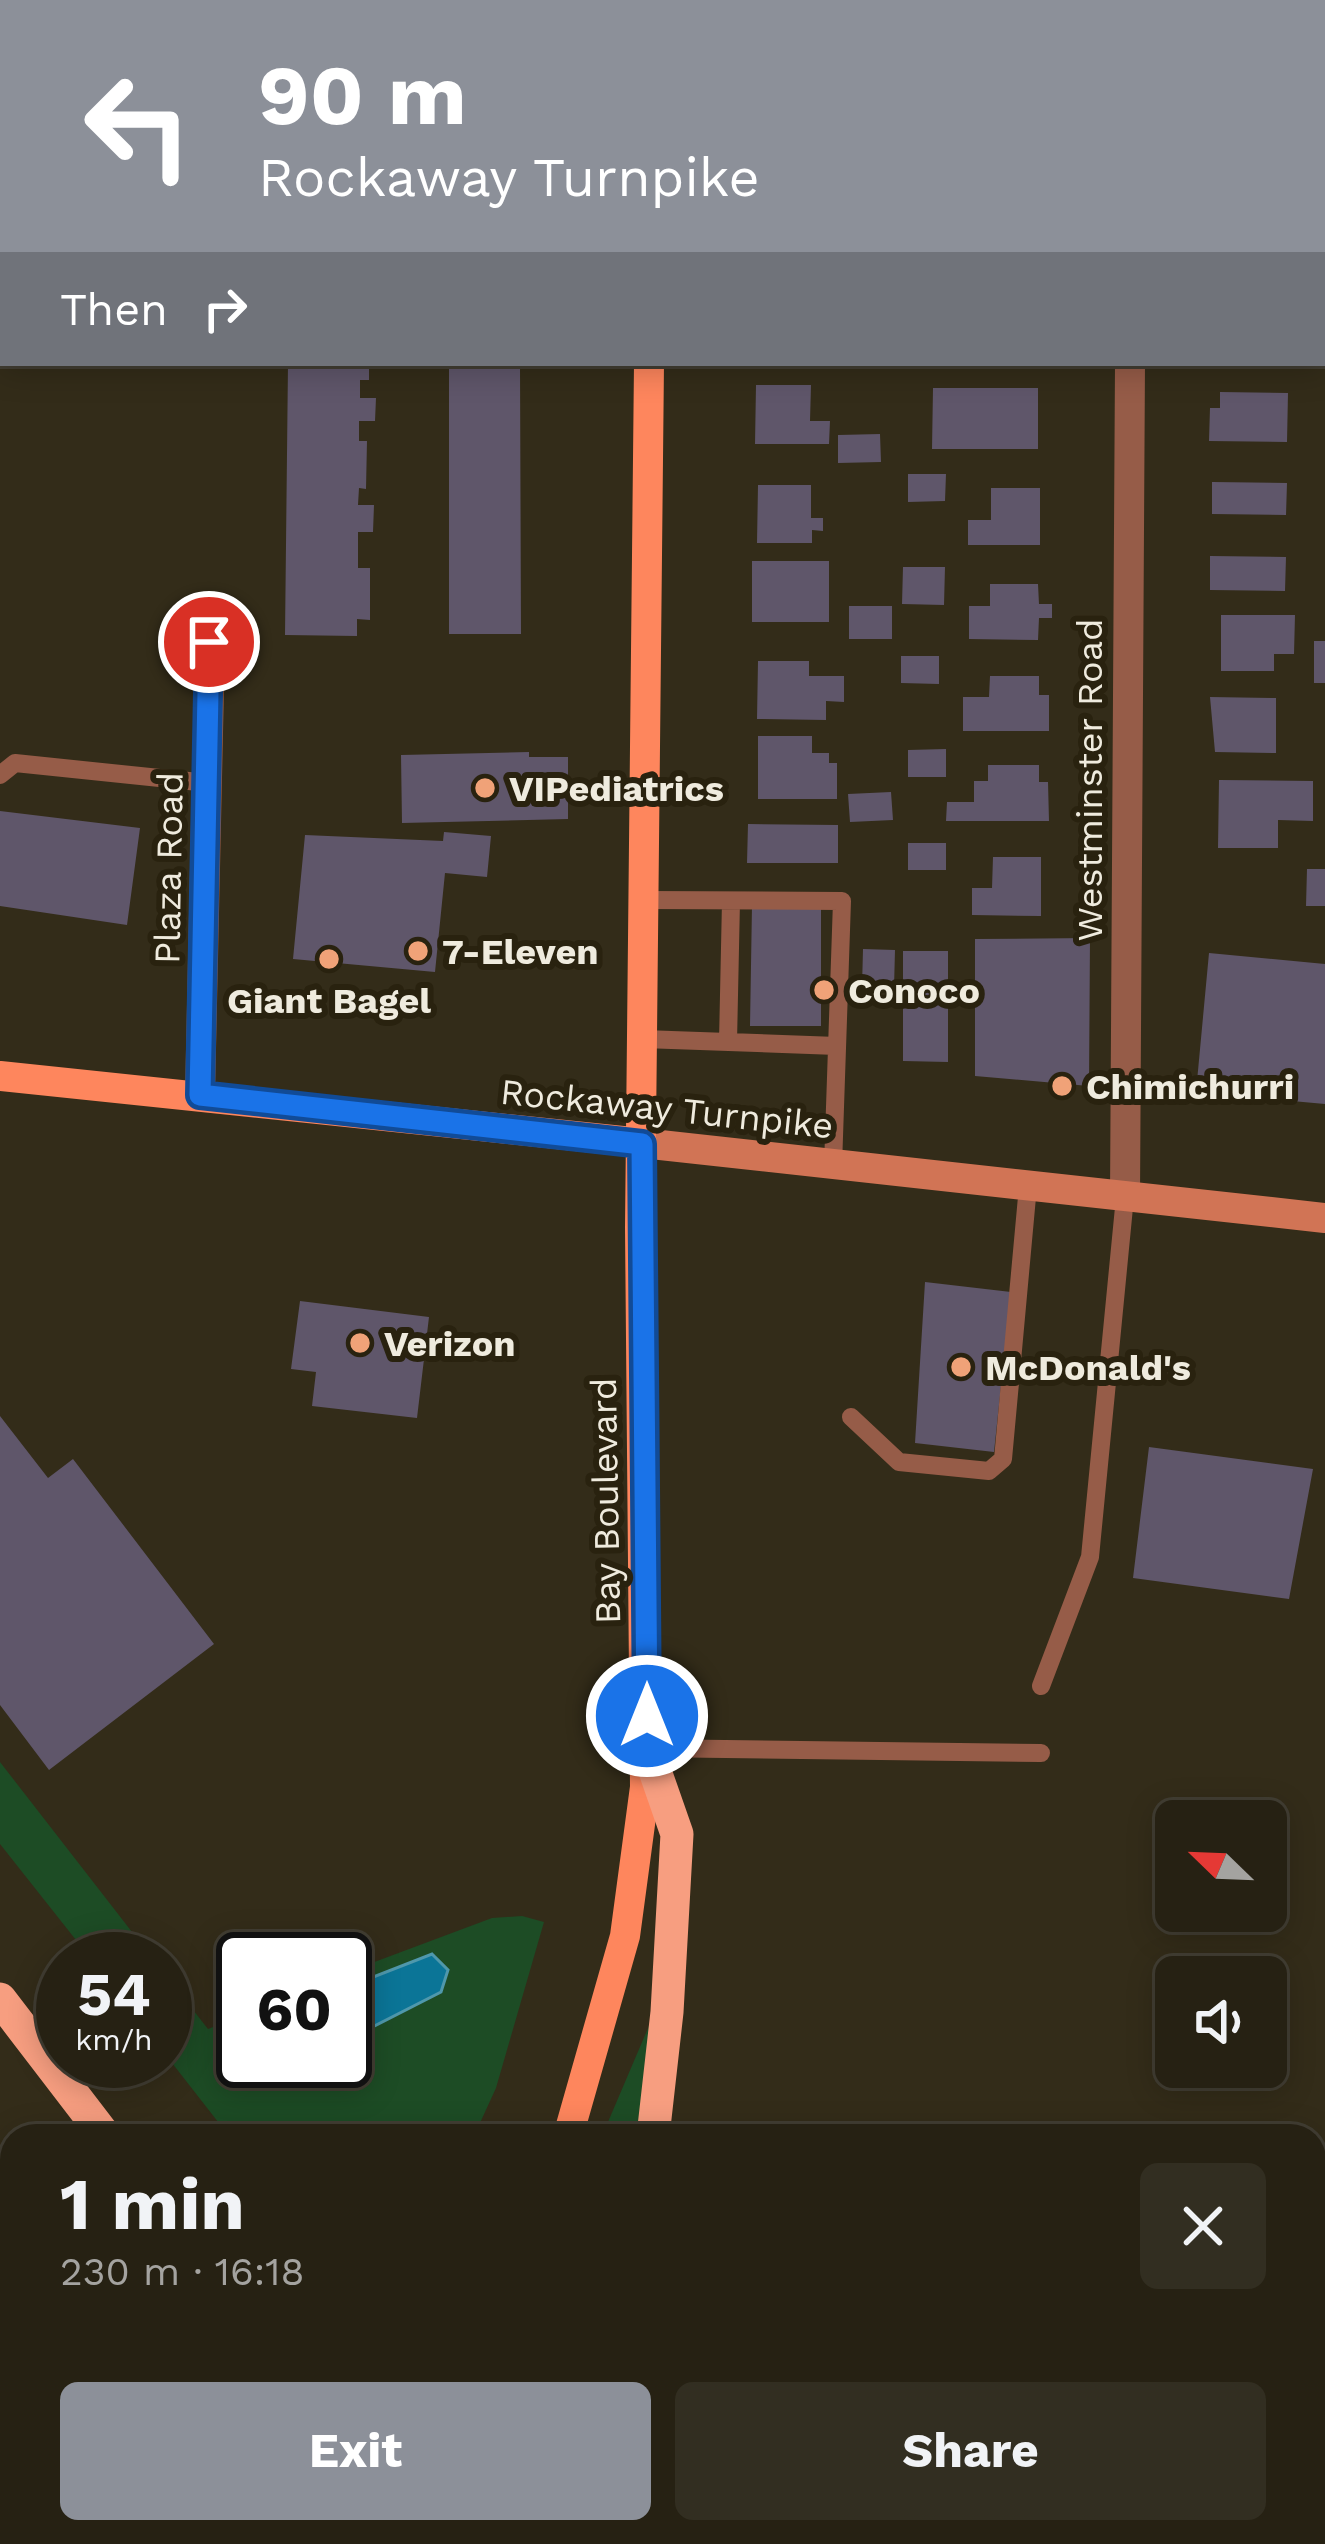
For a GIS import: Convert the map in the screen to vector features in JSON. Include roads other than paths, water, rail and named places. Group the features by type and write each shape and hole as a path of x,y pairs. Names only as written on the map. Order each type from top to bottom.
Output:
{"highway":[{"path":"646,1748 677,1834 668,2012 654,2124"},
{"path":"0,1999 96,2124"}],"main road":[{"name":"Bay Boulevard","path":"571,2124 625,1936 646,1748 642,1144 650,366"},
{"name":"Rockaway Turnpike","path":"0,1076 1325,1218"}],"street":[{"name":"Westminster Road","path":"1125,1197 1130,366"},
{"name":"Plaza Road","path":"200,1095 209,642"}],"lane":[{"path":"0,775 15,763 208,783"},
{"path":"645,900 842,902 830,975 837,1046 833,1166"},
{"path":"728,1042 731,901"},
{"path":"730,973 751,973"},
{"path":"643,1039 837,1046"},
{"path":"851,1417 899,1462 989,1471 1003,1459 1028,1186"},
{"path":"1041,1686 1090,1557 1125,1197"},
{"path":"646,1748 1041,1753"}],"water":[{"path":"432,1954 448,1970 441,1992 372,2027 372,1977"}],"place":[{"name":"VIPediatrics","path":"485,788"},
{"name":"7-Eleven","path":"418,951"},
{"name":"Giant Bagel","path":"329,959"},
{"name":"Conoco","path":"824,990"},
{"name":"Chimichurri","path":"1062,1086"},
{"name":"Verizon","path":"360,1343"},
{"name":"McDonald's","path":"961,1367"}]}
